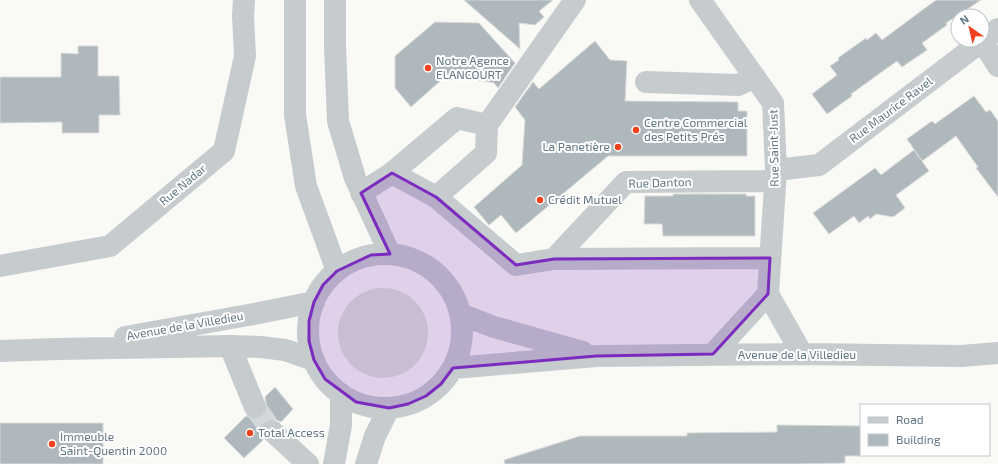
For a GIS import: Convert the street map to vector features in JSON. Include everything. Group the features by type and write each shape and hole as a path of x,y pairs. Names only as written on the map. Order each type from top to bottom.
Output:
{"street":[{"name":"Rue Nadar","path":"0,266 110,246 224,151 245,56 243,16 244,0"},
{"path":"295,0 295,115 306,186 337,271"},
{"path":"335,0 338,121 355,178 390,254"},
{"path":"436,198 486,153 487,125 576,0"},
{"name":"Rue Saint-Just","path":"700,0 773,103 776,176 768,294"},
{"path":"990,35 998,66"},
{"name":"Rue Maurice Ravel","path":"776,176 819,165 973,48"},
{"path":"646,82 738,85 755,77"},
{"path":"361,193 392,173 457,118 487,125"},
{"path":"392,173 436,198 516,265 554,259 770,258"},
{"name":"Rue Danton","path":"554,259 626,182 776,176"},
{"path":"390,254 409,258 427,266 442,279 454,295 460,314 462,332 460,351 452,368 441,384 426,396 408,404 389,408 372,407 356,402 341,394 325,379 314,360 308,341 309,321 314,302 323,285 337,271 353,261 371,255 390,254"},
{"path":"713,354 768,294 802,354"},
{"name":"Avenue de la Villedieu","path":"57,349 247,316 314,302"},
{"name":"Avenue de la Villedieu","path":"460,314 494,327 596,356"},
{"path":"230,346 255,407"},
{"name":"Avenue de la Villedieu","path":"0,351 230,346 261,347 285,350 314,360"},
{"name":"Avenue de la Villedieu","path":"452,368 596,356 802,354 961,356 998,353"},
{"path":"334,464 341,425 341,394"},
{"path":"366,464 375,436 389,408"},
{"path":"272,431 308,464"}],"highlighted area":[{"path":"392,173 436,197 516,265 554,259 770,258 768,294 713,354 596,356 453,368 441,384 426,396 408,404 389,408 356,402 325,379 314,360 309,341 309,321 314,302 323,285 337,271 371,255 390,254 361,193"}],"shaded area":[{"path":"383,288 400,291 415,301 425,316 428,333 425,350 415,365 400,375 383,378 366,375 351,365 341,350 338,333 341,316 351,301 366,291"}],"building":[{"path":"464,0 553,0 539,11 544,17 535,25 519,23 520,49"},
{"path":"936,0 981,0 969,8 950,8 950,20 946,23 947,25 922,43 927,50 902,67 897,61 851,94 852,96 827,114 812,94 837,75 830,66 839,60 838,58 866,38 867,40 876,33 882,40"},
{"path":"435,22 479,23 515,63 498,88 494,83 448,74 411,107 395,88 395,56"},
{"name":"Centre Commercial des Petits Prés","path":"595,41 610,60 627,61 625,101 738,102 738,111 747,111 747,156 608,156 516,233 501,215 489,225 474,207 522,165 525,120 515,107 533,82 539,89"},
{"path":"78,46 98,46 98,76 119,76 120,115 99,115 99,133 62,133 62,122 0,123 0,77 61,77 61,53 78,54"},
{"path":"974,96 986,112 990,110 998,121 998,197 976,168 978,167 956,136 922,161 907,139 932,121 935,124"},
{"path":"914,150 929,171 896,195 905,208 893,217 876,214 870,219 868,216 859,223 854,216 829,234 813,213 875,168 881,175"},
{"path":"673,194 746,194 746,196 755,196 755,236 663,236 662,224 644,224 645,196 673,196"},
{"path":"275,387 293,409 281,422 274,419 268,419 263,422 260,429 260,434 263,440 244,458 224,438 246,416 259,419 265,415 267,408 265,397"},
{"name":"Immeuble Saint-Quentin 2000","path":"0,423 103,423 103,464 0,464"},
{"path":"777,425 860,426 860,456 845,456 845,463 794,464 505,464 504,460 580,436 687,436 687,433 777,432"}],"tunnel":[{"path":"255,407 272,431"}],"place":[{"name":"Notre Agence ELANCOURT","path":"428,68"},
{"name":"Centre Commercial des Petits Prés","path":"636,130"},
{"name":"La Panetière","path":"618,147"},
{"name":"Crédit Mutuel","path":"540,200"},
{"name":"Total Access","path":"250,433"},
{"name":"Immeuble Saint-Quentin 2000","path":"52,444"}]}
